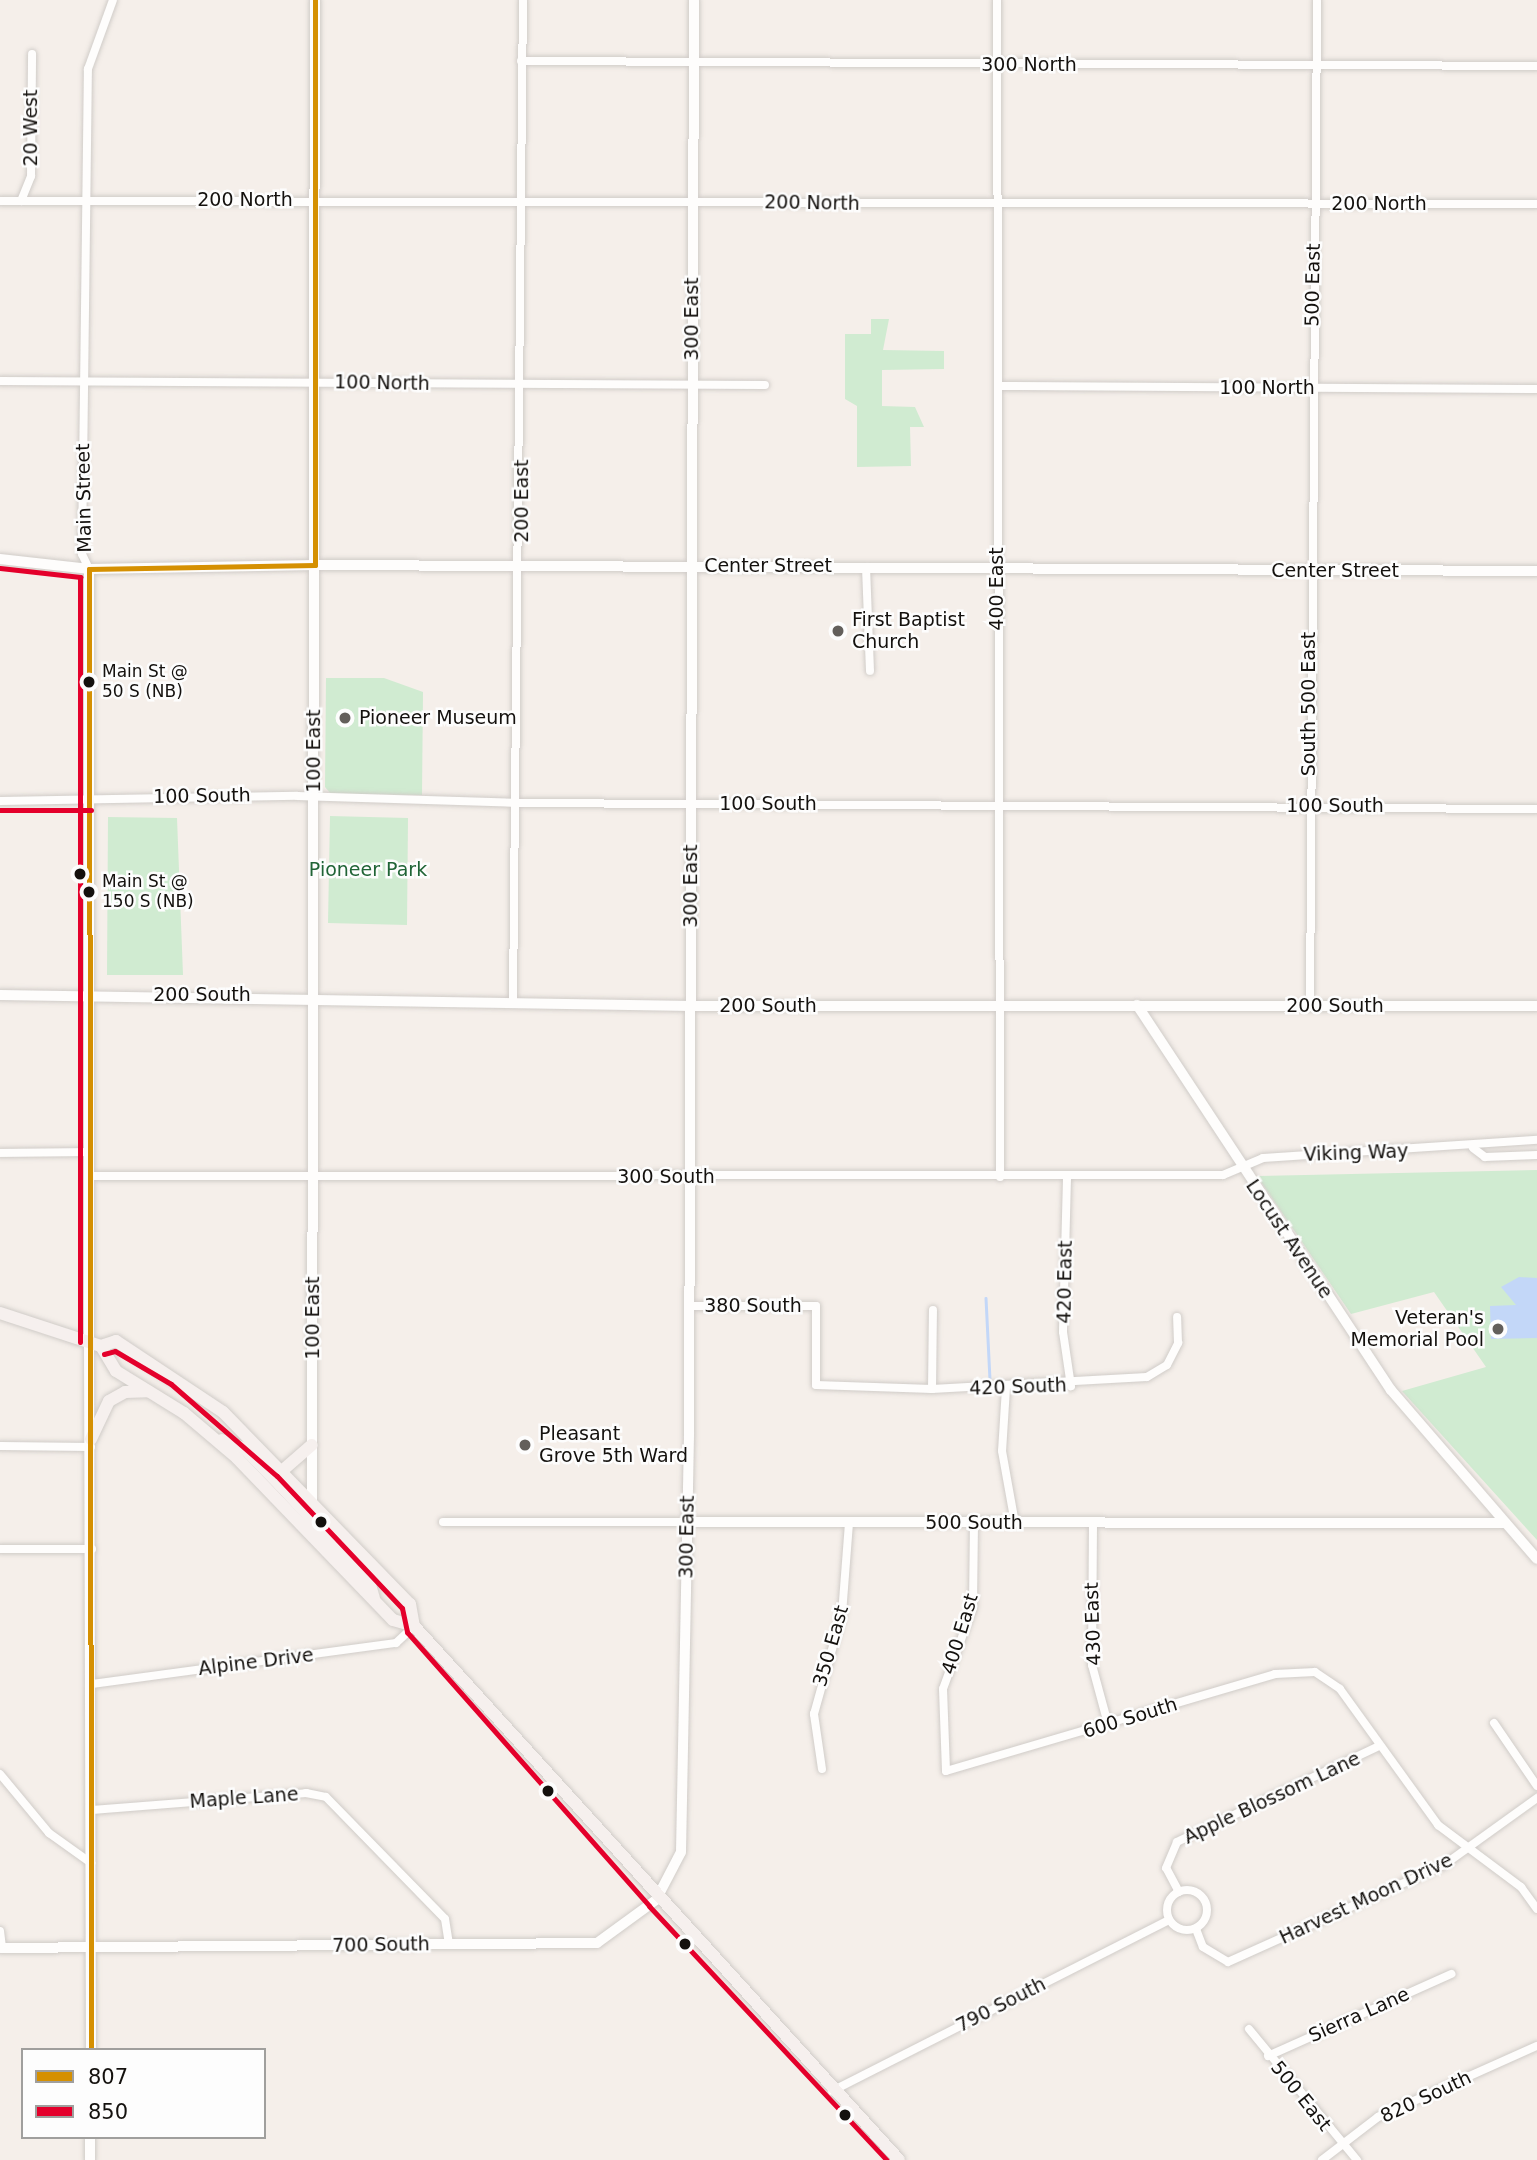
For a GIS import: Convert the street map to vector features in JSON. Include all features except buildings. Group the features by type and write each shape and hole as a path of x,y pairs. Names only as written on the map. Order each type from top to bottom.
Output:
{"main road":[{"name":"100 East","path":"308,1506 312,1445 315,0"},
{"name":"Center Street","path":"0,559 89,569 315,565"},
{"path":"0,1313 95,1344 116,1341 223,1412 283,1470 308,1506 369,1581 375,1601"},
{"path":"95,1344 116,1371 154,1392 215,1438 393,1620 414,1626"},
{"name":"Main Street","path":"91,2048 91,1443 95,1344"},
{"path":"91,1443 116,1396 154,1392"},
{"path":"215,1438 245,1449 308,1506 339,1529 410,1604 414,1626 656,1900 898,2160"},
{"path":"283,1470 312,1445"},
{"path":"90,2139 90,2160"}],"street":[{"name":"Main Street","path":"95,1344 89,1176 89,569 82,554 83,381 89,69 113,0"},
{"name":"200 East","path":"513,1002 522,566 523,0"},
{"name":"300 East","path":"656,1900 681,1852 688,1522 694,0"},
{"name":"400 East","path":"998,0 996,806 1000,1177"},
{"name":"500 East","path":"1309,570 1317,0"},
{"name":"20 West","path":"21,201 31,176 32,54"},
{"name":"300 North","path":"522,61 1537,66"},
{"name":"200 North","path":"0,201 1537,204"},
{"name":"100 North","path":"0,381 765,385"},
{"name":"100 North","path":"998,386 1537,389"},
{"name":"Center Street","path":"315,565 1537,571"},
{"path":"866,567 870,671"},
{"name":"South 500 East","path":"1309,570 1310,1006"},
{"name":"100 South","path":"0,801 90,801 212,796 517,803 1310,805 1537,809"},
{"name":"200 South","path":"0,995 314,996 692,1006 1537,1006"},
{"name":"Locust Avenue","path":"1137,1005 1240,1167 1391,1390 1537,1559"},
{"name":"Viking Way","path":"1240,1167 1314,1154 1473,1148 1537,1140"},
{"name":"Viking Way","path":"1473,1148 1485,1157 1537,1155"},
{"path":"0,1153 89,1152"},
{"name":"300 South","path":"89,1176 1067,1178 1223,1175 1240,1167"},
{"name":"420 East","path":"1067,1178 1063,1332 1071,1386"},
{"name":"380 South","path":"689,1306 816,1306 816,1385"},
{"path":"932,1389 933,1310"},
{"name":"420 South","path":"816,1385 932,1389 1006,1388 1071,1386 1147,1377 1167,1365 1178,1343 1177,1317"},
{"path":"1006,1388 1002,1451 1015,1523"},
{"path":"0,1446 91,1443"},
{"name":"500 South","path":"443,1522 1504,1523"},
{"name":"350 East","path":"822,1769 814,1714 842,1614 849,1522"},
{"name":"400 East","path":"946,1771 940,1744 943,1689 973,1607 974,1523"},
{"name":"430 East","path":"1093,1523 1092,1665 1108,1724"},
{"path":"0,1549 92,1549"},
{"name":"Alpine Drive","path":"92,1684 396,1643 414,1626"},
{"name":"600 South","path":"946,1771 1275,1674 1314,1672 1340,1689 1379,1746"},
{"path":"1494,1723 1537,1786"},
{"path":"1379,1746 1438,1825 1521,1887 1537,1909"},
{"name":"Apple Blossom Lane","path":"1179,1892 1166,1868 1177,1843 1379,1746"},
{"path":"0,1774 49,1833 91,1863"},
{"name":"Maple Lane","path":"92,1810 306,1793 326,1797 445,1919 449,1944"},
{"name":"Harvest Moon Drive","path":"1196,1929 1203,1947 1228,1962 1472,1850 1537,1798"},
{"path":"1191,1890 1206,1902 1205,1920 1196,1929 1182,1930 1169,1920 1167,1907 1179,1892 1191,1890"},
{"name":"700 South","path":"1,1948 597,1943 656,1900"},
{"name":"790 South","path":"832,2091 1169,1920"},
{"path":"0,1931 1,1948"},
{"name":"Sierra Lane","path":"1268,2056 1451,1973"},
{"name":"500 East","path":"1249,2029 1342,2146 1357,2160"},
{"name":"820 South","path":"1322,2160 1378,2117 1537,2046"}],"green space":[{"path":"871,319 889,319 883,350 944,351 944,369 882,370 882,406 915,407 924,427 910,427 911,466 857,467 857,406 845,399 845,334 871,334"},
{"path":"326,678 384,678 423,692 422,795 331,794 325,787"},
{"name":"Pioneer Park","path":"330,816 408,818 407,925 328,923"},
{"path":"108,817 177,818 183,975 107,975"},
{"path":"1537,1170 1537,1540 1402,1391 1486,1367 1434,1292 1351,1314 1257,1176"}],"water":[{"path":"1519,1277 1537,1278 1537,1338 1491,1339 1490,1306 1516,1305 1501,1287"}],"waterway":[{"path":"986,1298 990,1380"}],"transit line":[{"name":"807","path":"315,0 315,565"},
{"name":"807","path":"89,569 315,565"},
{"name":"850","path":"0,568 80,577 80,1342"},
{"name":"807","path":"89,569 91,2048"},
{"name":"850","path":"0,810 91,810"},
{"name":"850","path":"104,1354 115,1351 171,1384 277,1476 402,1608 407,1632 649,1906 887,2160"}],"place":[{"name":"First Baptist Church","path":"838,631"},
{"name":"Main St @ 50 S (NB)","path":"89,682"},
{"name":"Pioneer Museum","path":"345,718"},
{"name":"Main St @ 150 S (NB)","path":"89,892"},
{"name":"Veteran's Memorial Pool","path":"1498,1329"},
{"name":"Pleasant Grove 5th Ward","path":"525,1445"}]}
